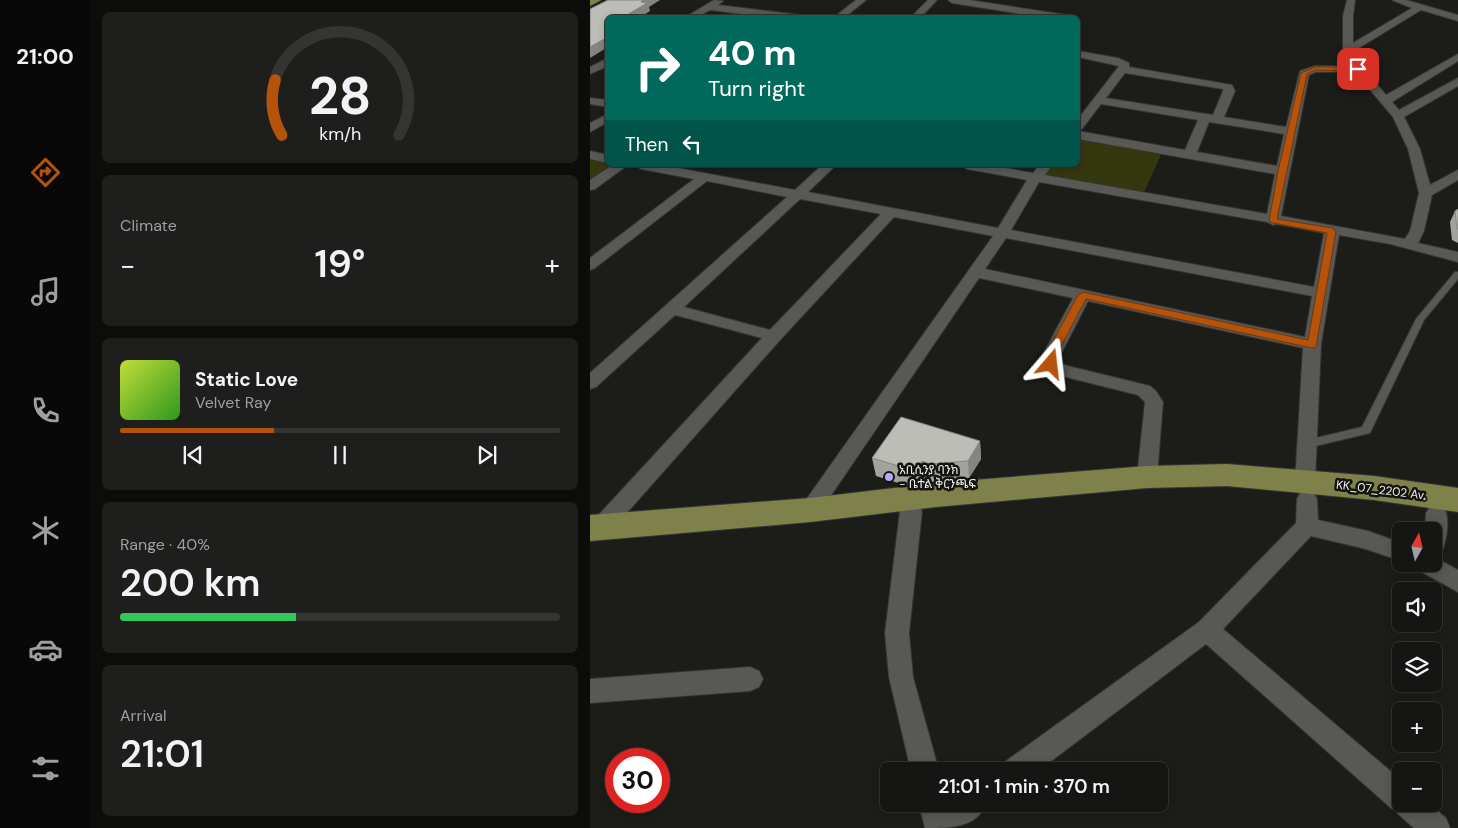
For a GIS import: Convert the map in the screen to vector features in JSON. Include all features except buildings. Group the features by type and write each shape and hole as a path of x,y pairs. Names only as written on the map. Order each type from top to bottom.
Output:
{"main road":[{"path":"590,2 594,0"},
{"path":"594,532 936,496 1147,477 1227,475 1306,502"},
{"path":"594,532 806,523 1061,497 1212,490 1306,502 1451,509"}],"street":[{"path":"693,15 720,0"},
{"path":"841,15 862,0"},
{"path":"917,15 933,0"},
{"path":"952,0 1048,15"},
{"path":"1351,0 1348,16 1348,50 1358,69 1398,116 1414,149 1426,193 1417,231 1409,245"},
{"path":"1396,0 1458,18"},
{"path":"708,7 760,15"},
{"path":"1348,50 1420,7"},
{"path":"1080,54 1118,61 1125,65 1080,121"},
{"path":"1385,101 1458,57"},
{"path":"590,71 605,63"},
{"path":"1273,221 1290,131 1304,73 1315,68 1358,69"},
{"path":"1122,69 1228,87 1229,92 1190,154"},
{"path":"1398,116 1458,81"},
{"path":"1098,100 1290,131"},
{"path":"590,101 605,104"},
{"path":"590,128 605,119"},
{"path":"1080,135 1282,171"},
{"path":"590,156 605,158"},
{"path":"590,186 619,167"},
{"path":"653,167 1320,293"},
{"path":"590,383 828,167"},
{"path":"991,167 1040,171 1273,221 1409,245 1458,257"},
{"path":"810,510 1003,232 1040,171"},
{"path":"1426,193 1458,174"},
{"path":"590,266 706,176"},
{"path":"594,532 890,212"},
{"path":"1028,762 1207,630 1306,502 1312,344 1332,231"},
{"path":"975,272 1312,344"},
{"path":"1083,295 1052,354 1051,364 1056,369 1144,390 1150,395 1154,402 1147,477"},
{"path":"672,309 774,336"},
{"path":"1306,502 1368,540 1392,549"},
{"path":"1442,532 1451,509"},
{"path":"911,511 897,633 902,677 923,762"},
{"path":"1442,569 1458,582"},
{"path":"1207,630 1392,790"},
{"path":"590,691 750,679"},
{"path":"935,812 940,828 962,812"},
{"path":"1417,812 1436,828"}],"lane":[{"path":"1307,444 1366,430 1420,319 1458,274"}],"shaded area":[{"path":"1080,135 1163,150 1142,197 1035,178 1044,167 1080,167"},
{"path":"590,155 605,159 605,167 619,167 590,186"}],"place":[{"name":"አቢሲንያ ባንክ - ቤተል ቅርንጫፍ","path":"889,477"}],"route":[{"path":"1051,364 1052,354 1083,295 1312,344 1332,231 1273,221 1304,73 1315,68 1358,69"}]}
